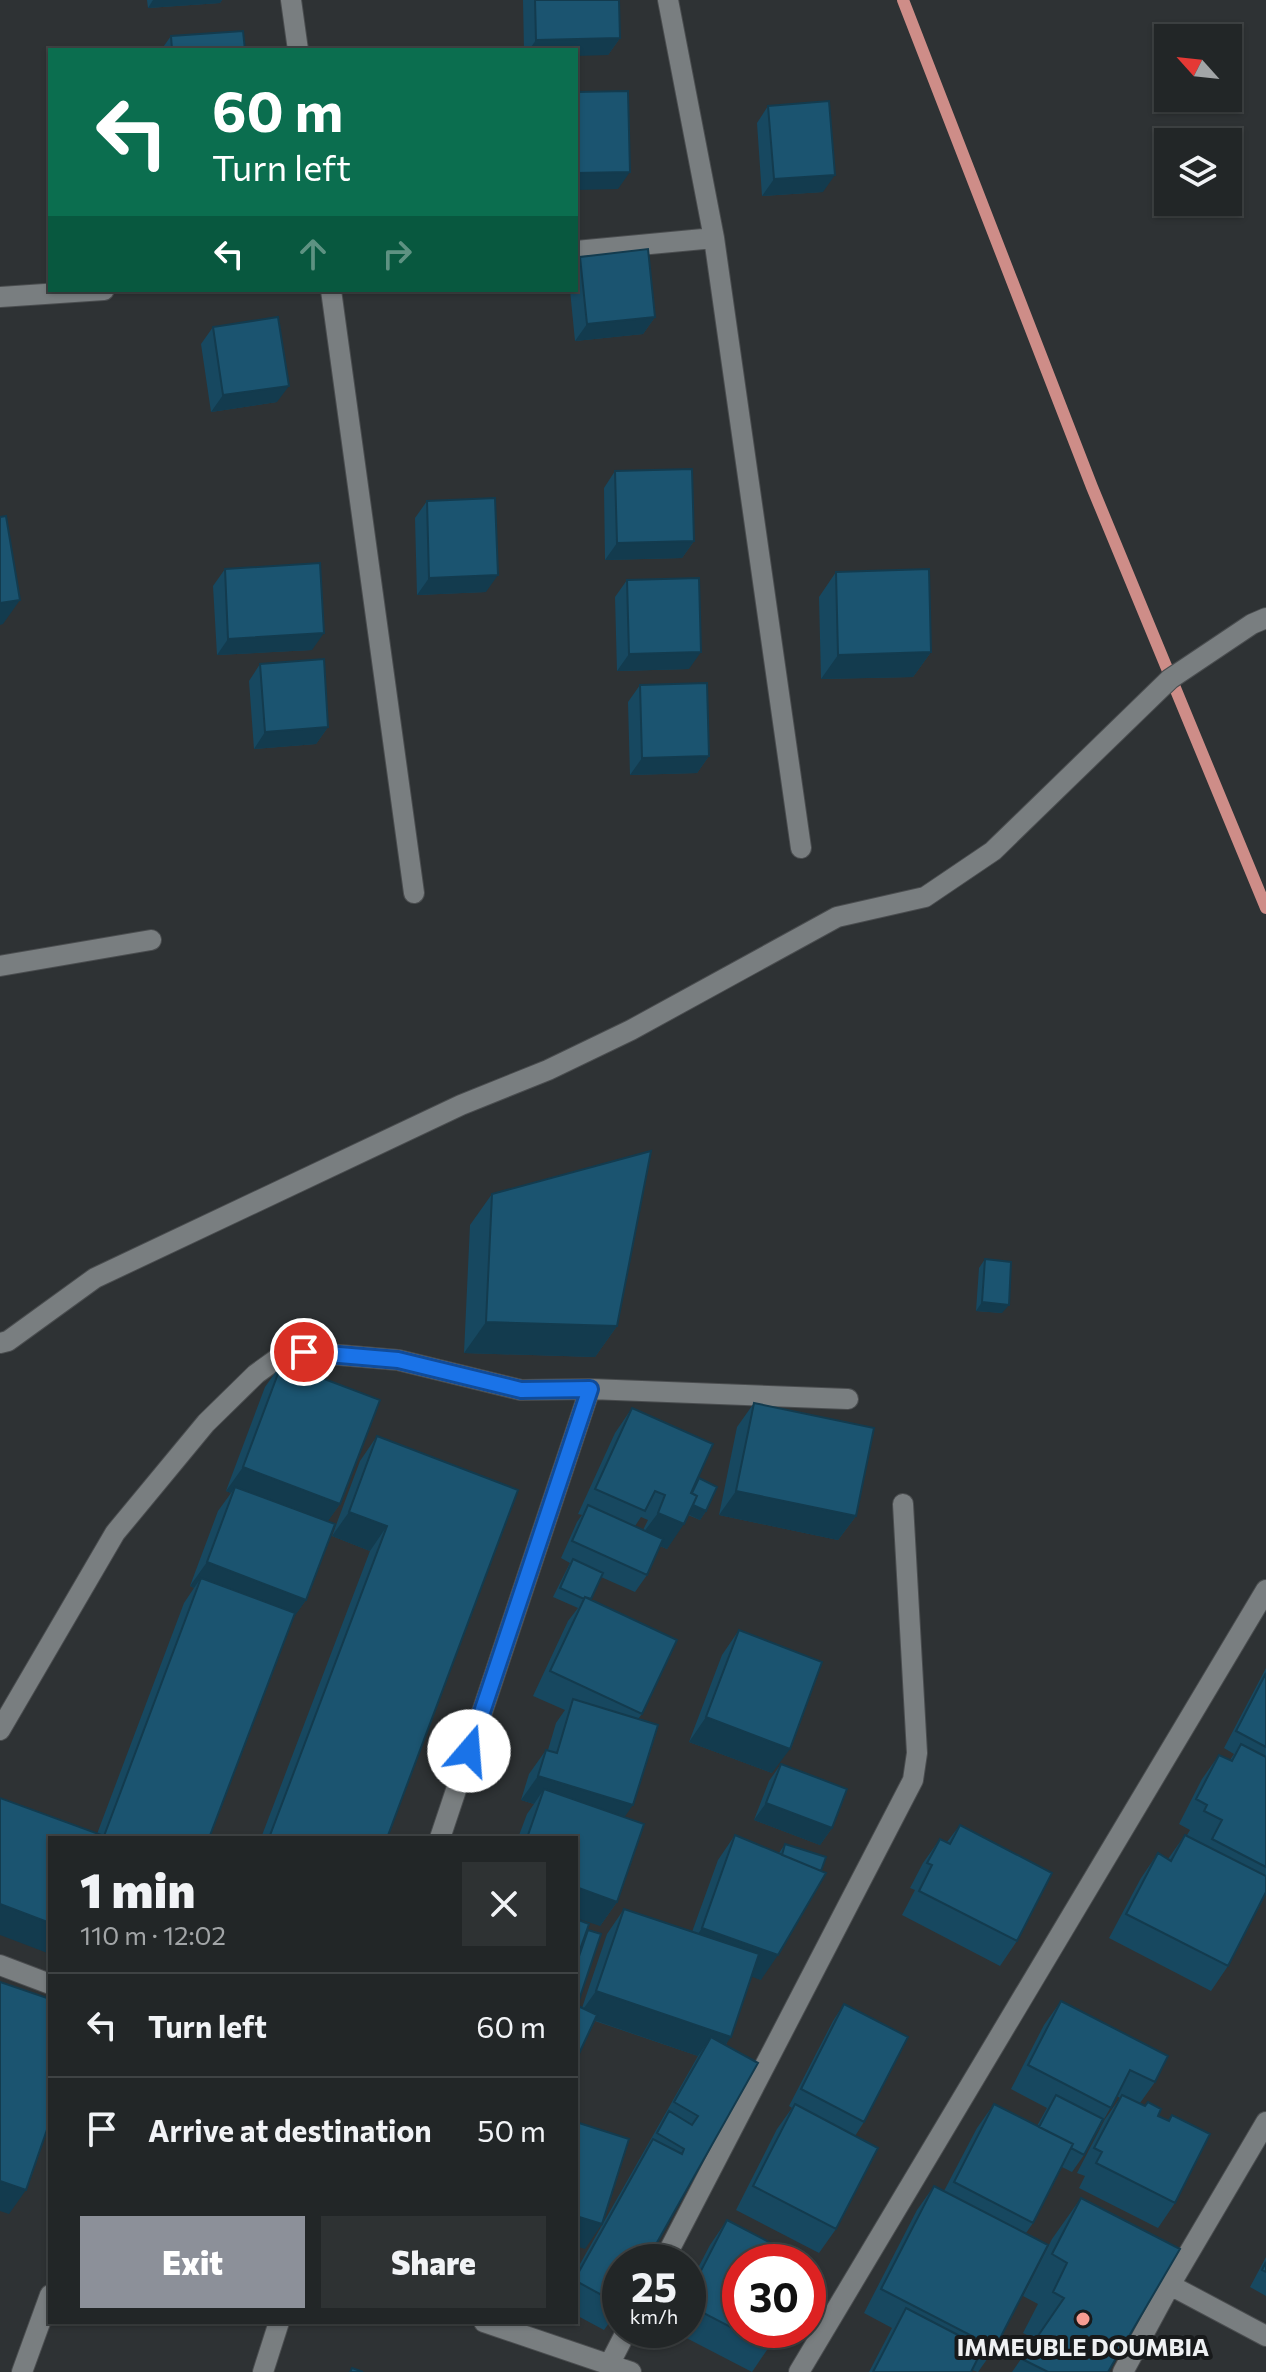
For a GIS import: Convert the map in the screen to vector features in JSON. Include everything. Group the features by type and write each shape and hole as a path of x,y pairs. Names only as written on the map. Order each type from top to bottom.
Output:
{"street":[{"path":"291,0 298,48"},
{"path":"668,0 714,238 801,848"},
{"path":"578,251 714,238"},
{"path":"0,297 74,292"},
{"path":"331,292 414,893"},
{"path":"0,1343 8,1341 95,1278 461,1105 548,1070 631,1030 837,917 925,897 993,851 1170,679 1252,624 1266,618"},
{"path":"0,966 151,940"},
{"path":"0,1730 115,1533 134,1507 206,1423 256,1374 281,1356 304,1352 398,1360 521,1390 590,1389 848,1399"},
{"path":"441,1836 590,1389"},
{"path":"672,2244 913,1780 917,1753 903,1504"},
{"path":"799,2372 1266,1590"},
{"path":"0,1965 48,1983"},
{"path":"1123,2372 1266,2122"},
{"path":"1170,2285 1266,2336"},
{"path":"22,2372 48,2300"},
{"path":"263,2372 278,2324"},
{"path":"490,2324 631,2372"},
{"path":"609,2365 618,2348"}],"building":[{"path":"535,0 619,0 620,38 536,40"},
{"path":"243,31 245,48 172,48 171,36"},
{"path":"628,91 630,172 578,173 578,92"},
{"path":"829,101 835,175 774,179 768,106"},
{"path":"648,249 655,317 587,324 580,257"},
{"path":"278,317 289,386 223,395 213,327"},
{"path":"692,469 694,541 617,543 615,471"},
{"path":"495,498 498,575 429,578 427,501"},
{"path":"6,516 20,600 0,603 0,517"},
{"path":"320,563 324,633 228,639 225,569"},
{"path":"929,569 931,652 838,655 836,572"},
{"path":"699,578 701,652 629,654 627,580"},
{"path":"324,659 328,727 265,732 260,664"},
{"path":"707,683 709,756 642,758 640,685"},
{"path":"651,1151 617,1326 486,1322 492,1194"},
{"path":"985,1259 1011,1262 1009,1305 982,1302"},
{"path":"282,1363 380,1400 340,1504 243,1467"},
{"path":"754,1403 874,1428 856,1516 736,1491"},
{"path":"632,1408 713,1444 691,1493 697,1496 684,1524 658,1513 665,1495 655,1491 645,1511 595,1489"},
{"path":"377,1436 518,1490 388,1836 270,1836 387,1526 349,1512"},
{"path":"699,1478 717,1487 706,1511 693,1505 697,1496 692,1493"},
{"path":"235,1487 335,1524 306,1600 207,1562"},
{"path":"588,1505 663,1539 647,1575 572,1541"},
{"path":"573,1559 603,1573 591,1599 560,1588"},
{"path":"201,1578 295,1613 210,1836 104,1836"},
{"path":"585,1597 677,1640 642,1714 550,1671"},
{"path":"739,1630 822,1662 790,1749 706,1717"},
{"path":"1266,1673 1266,1747 1236,1731"},
{"path":"573,1699 658,1725 633,1805 538,1776 546,1750 557,1753"},
{"path":"1241,1744 1266,1757 1266,1867 1212,1839 1222,1820 1204,1811 1207,1805 1196,1799 1219,1755 1232,1761"},
{"path":"781,1764 847,1789 832,1828 766,1803"},
{"path":"544,1789 644,1824 617,1902 578,1888 578,1836 528,1836"},
{"path":"0,1798 104,1836 48,1836 48,1922 0,1904"},
{"path":"960,1825 1052,1873 1017,1941 919,1891 932,1865 927,1863 940,1839 950,1844"},
{"path":"735,1835 826,1873 778,1955 702,1928"},
{"path":"1185,1835 1266,1876 1266,1892 1228,1966 1126,1914 1158,1853 1171,1861"},
{"path":"785,1844 826,1857 821,1871 782,1855"},
{"path":"624,1909 759,1954 731,2037 596,1991"},
{"path":"578,1920 589,1924 578,1955"},
{"path":"588,1930 601,1934 578,2003 578,1959"},
{"path":"0,1982 48,1998 48,2127 26,2190 0,2181"},
{"path":"1061,2001 1168,2056 1155,2082 1130,2070 1111,2108 1028,2065"},
{"path":"844,2004 908,2037 864,2122 801,2089"},
{"path":"578,2006 597,2015 578,2056"},
{"path":"711,2037 758,2063 656,2244 602,2244 602,2295 578,2282 578,2273 653,2139 682,2154 684,2149 657,2133 669,2111 692,2125 698,2116 674,2102"},
{"path":"1056,2095 1103,2119 1084,2155 1071,2148 1073,2144 1039,2127"},
{"path":"1122,2095 1145,2106 1148,2102 1161,2109 1158,2116 1169,2121 1172,2115 1210,2134 1175,2203 1096,2163 1102,2152 1094,2148"},
{"path":"795,2104 878,2148 836,2229 753,2186"},
{"path":"994,2104 1073,2144 1033,2223 954,2182"},
{"path":"578,2123 629,2139 602,2224 578,2217"},
{"path":"934,2186 1048,2245 995,2348 881,2289"},
{"name":"IMMEUBLE DOUMBIA","path":"1081,2198 1180,2249 1108,2372 1048,2372 1022,2359 1064,2298 1053,2292 1067,2263 1052,2254"},
{"path":"727,2220 773,2244 722,2244 722,2323 706,2314 706,2261"},
{"path":"906,2308 983,2348 971,2372 873,2372"}],"waterway":[{"path":"903,0 1092,487 1266,908"}],"place":[{"name":"IMMEUBLE DOUMBIA","path":"1083,2319"}],"route":[{"path":"304,1352 398,1360 521,1390 590,1389 469,1751"}]}
